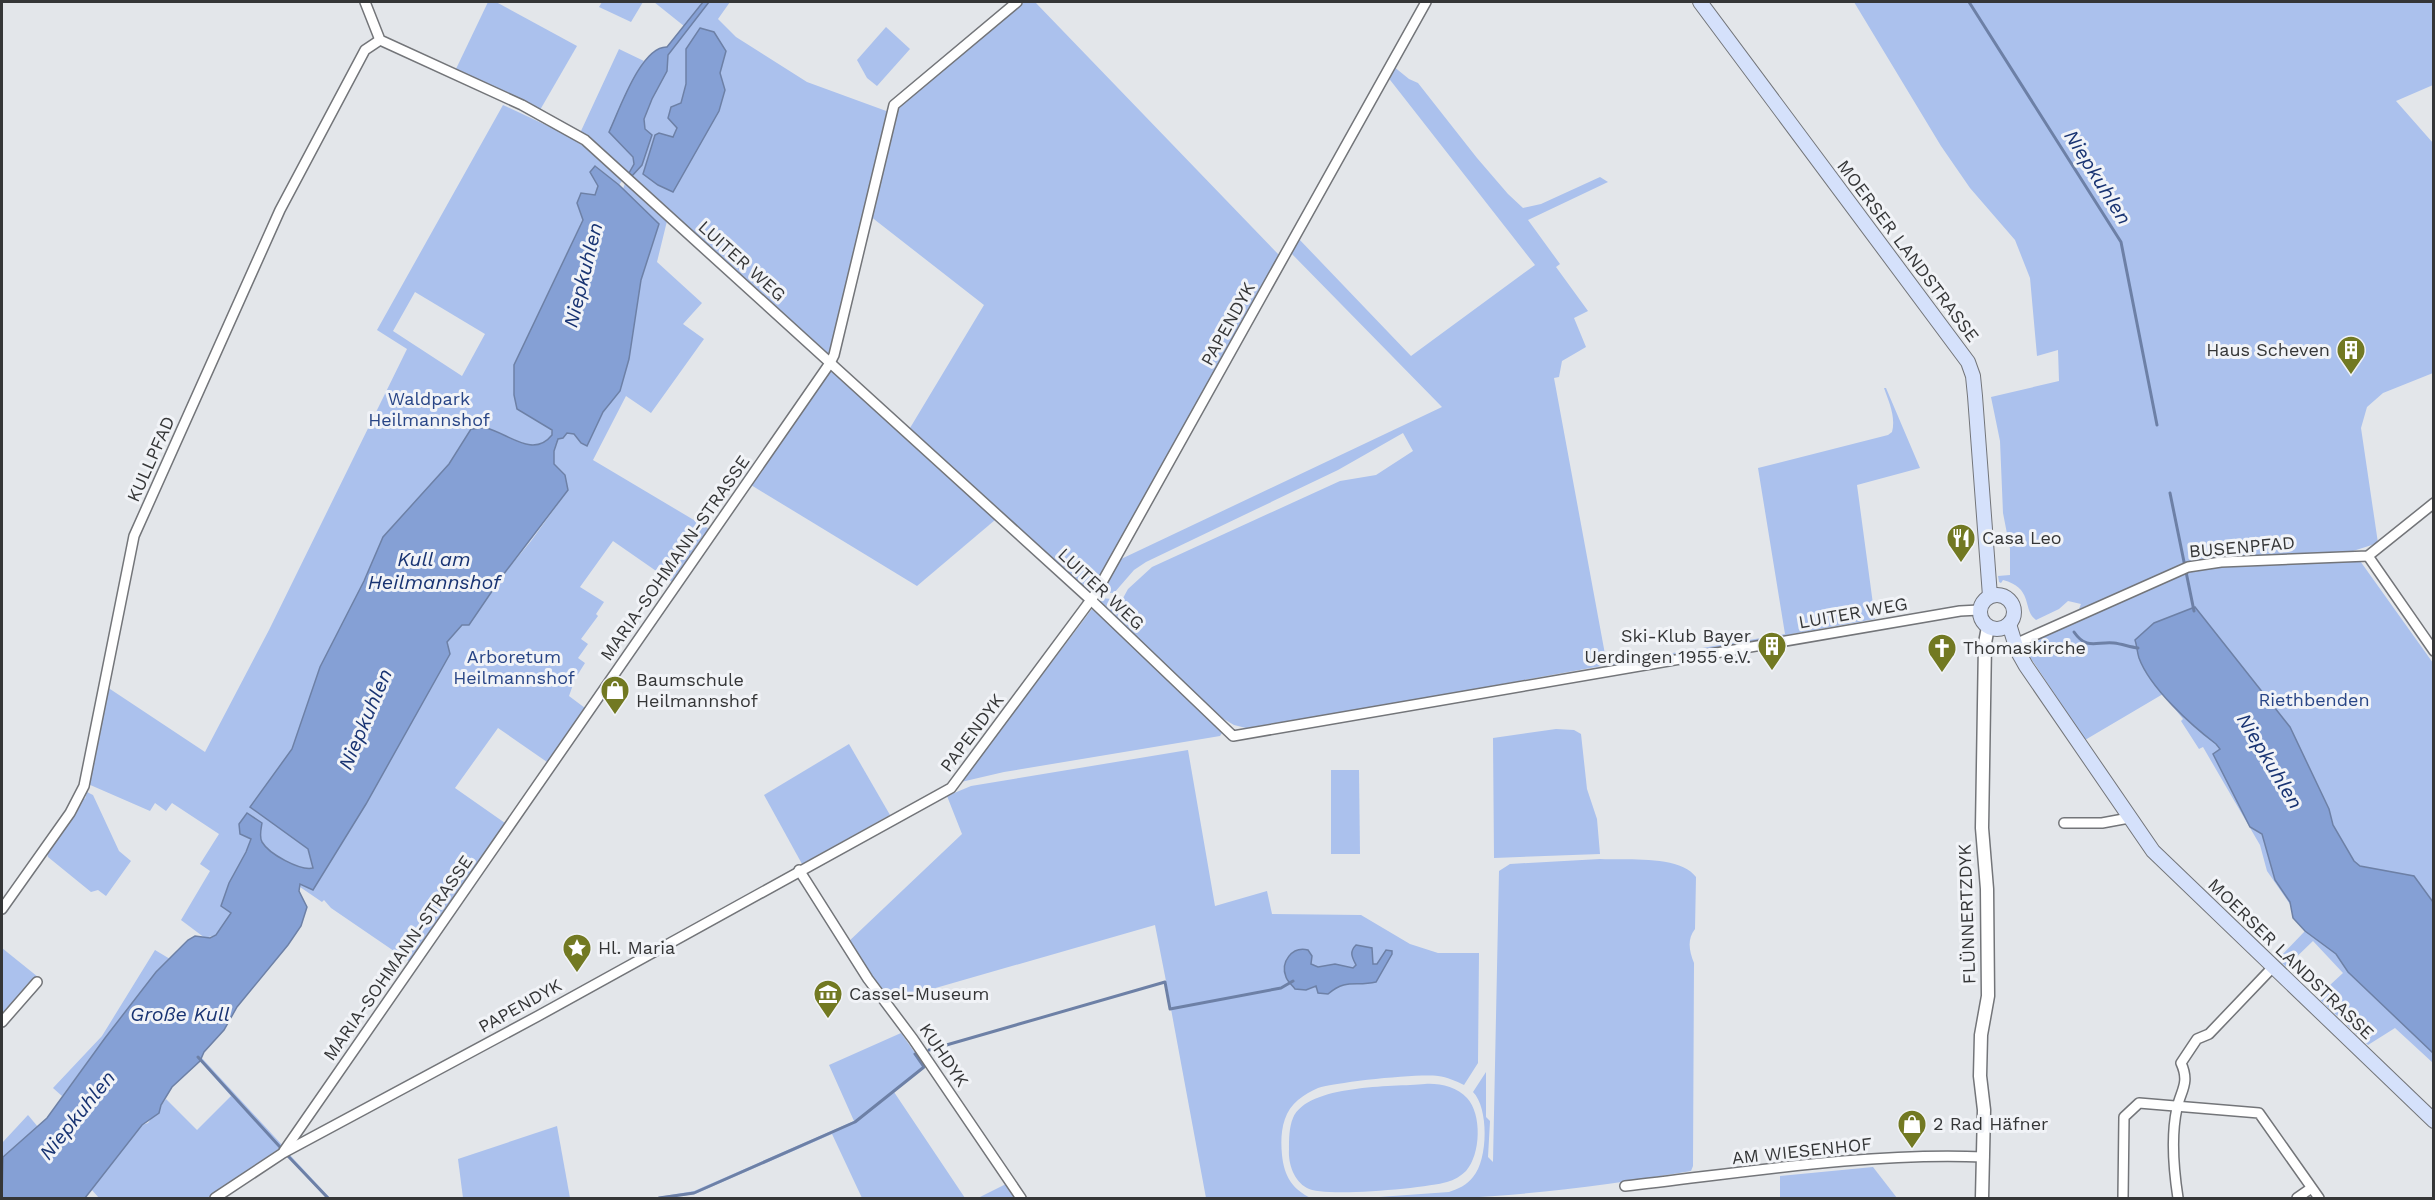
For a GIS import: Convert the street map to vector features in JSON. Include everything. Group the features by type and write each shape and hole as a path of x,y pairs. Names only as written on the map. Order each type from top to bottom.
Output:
{"main road":[{"name":"MOERSER LANDSTRASSE","path":"1700,2 1968,362 1974,384 1990,596"},
{"path":"1990,596 2004,596 2012,603 2014,612 2009,624 1999,629 1988,627 1981,620 1979,610 1990,596"},
{"name":"MOERSER LANDSTRASSE","path":"2009,624 2020,658 2153,851 2433,1121"}],"street":[{"path":"365,2 380,40"},
{"name":"MARIA-SOHMANN-STRASSE","path":"283,1153 830,363 834,355 894,105 1017,2"},
{"name":"PAPENDYK","path":"215,1198 283,1153 538,1016 951,788 1092,602 1426,2"},
{"name":"LUITER WEG","path":"380,40 522,105 585,140 1092,602 1233,736 1979,610"},
{"name":"KULLPFAD","path":"2,909 70,813 84,786 134,536 280,210 365,50 380,40"},
{"path":"2433,504 2368,556 2433,651"},
{"name":"BUSENPFAD","path":"2015,644 2184,568 2221,562 2368,556"},
{"name":"FLÜNNERTZDYK","path":"1982,1198 1984,1110 1980,1076 1981,1044 1988,996 1988,907 1982,828 1985,643 1988,627"},
{"path":"2064,823 2102,823 2129,818"},
{"name":"KUHDYK","path":"799,870 862,971 896,1014 1021,1198"},
{"path":"2178,1198 2173,1170 2177,1107 2183,1097 2185,1072 2181,1063 2197,1039 2209,1035 2273,968"},
{"path":"2,1022 37,982"},
{"path":"2123,1198 2124,1117 2139,1103 2259,1113 2310,1189 2319,1198"},
{"name":"AM WIESENHOF","path":"1625,1186 1844,1163 1934,1156 1984,1158"},
{"path":"2296,1198 2310,1189"}],"green space":[{"path":"488,2 496,2 577,46 540,110 455,71"},
{"path":"602,2 643,2 631,22 599,7"},
{"path":"654,2 703,2 684,26"},
{"path":"709,2 730,2 718,19 736,37 807,82 889,112 830,355 632,176 642,165 644,119 667,71 668,55","holes":["686,49 726,51 720,73 725,90 719,111 643,173 659,133 673,137 678,128 671,107 681,103 686,84"]},
{"path":"1024,2 1035,2 1279,255 1091,593 910,428 984,305 870,216 896,105"},
{"name":"Riethbenden","path":"1854,2 2433,2 2433,85 2396,101 2433,143 2433,373 2383,393 2367,407 2361,428 2378,543 2353,551 2433,663 2433,1063 2395,1028 2368,1045 2317,997 2343,973 2313,941 2286,967 2278,959 2305,931 2310,933 2267,871 2260,845 2203,747 2199,749 2181,721 2183,719 2163,694 2085,740 2022,645 2092,605 2079,609 2081,604 2068,601 2059,609 2036,620 2029,611 2026,599 2019,588 2003,580 1999,582 1998,576 2010,575 2010,549 2003,513 2000,441 1991,397 2059,381 2058,350 2037,356 2030,278 2015,240 1970,188 1941,146"},
{"path":"886,27 910,49 877,86 867,78 857,60"},
{"path":"619,49 644,61 610,132 633,157 634,164 629,173 581,131"},
{"path":"1393,66 1418,83 1477,158 1523,208 1541,204 1600,177 1608,182 1528,220 1560,264 1556,267 1588,311 1574,318 1586,347 1562,361 1559,377 1554,378 1607,665 1246,728 1234,725 1222,718 1097,602 1101,598 1122,600 1128,589 1152,567 1340,481 1376,475 1413,451 1403,433 1338,470 1146,562 1134,570 1114,593 1100,592 1119,560 1442,407 1290,252 1298,238 1411,356 1535,265 1387,76"},
{"name":"Waldpark Heilmannshof","path":"503,105 565,134 585,147 622,181 619,185 596,166 598,186 595,195 581,193 577,203 583,219 514,365 553,434 538,445 529,445 494,430 471,429 449,464 383,537 364,581 320,667 292,749 251,807 308,849 313,868 293,865 267,848 247,813 239,824 240,834 251,839 229,883 221,906 232,913 216,935 205,938 181,920 210,871 200,864 219,834 172,803 166,811 155,803 150,811 88,784 107,687 205,752 269,630 407,349 377,330","holes":["415,292 485,334 462,376 393,331"]},
{"name":"Arboretum Heilmannshof","path":"625,183 667,221 657,262 702,303 683,324 704,339 651,413 626,396 593,460 709,529 672,582 613,541 580,587 604,602 596,614 598,616 581,639 588,644 578,658 585,663 575,679 569,696 585,708 547,762 498,728 455,788 505,823 410,962 331,908 324,900 322,902 300,887 300,884 313,890 366,804 447,642 531,541 568,490 565,475 554,464 554,451 558,439 567,433 574,434 581,443 587,446 603,412 620,391 629,359 641,280 659,224 623,189"},
{"path":"831,371 995,520 917,586 751,485"},
{"path":"1884,388 1886,388 1920,468 1857,485 1875,619 1609,667 1614,663 1785,634 1758,468 1888,435 1892,432 1893,421"},
{"path":"1092,609 1222,728 1220,736 1004,772 961,782"},
{"path":"1556,729 1574,730 1581,734 1587,789 1597,819 1600,854 1494,858 1493,738"},
{"path":"849,744 890,815 802,864 764,795"},
{"path":"1188,750 1215,906 1267,891 1272,914 1361,915 1410,944 1438,953 1479,953 1478,1063 1464,1085 1445,1077 1429,1075 1342,1083 1310,1092 1288,1111 1281,1140 1285,1169 1294,1186 1311,1198 1206,1198 1166,982 928,1050 1166,981 1155,925 887,1002 846,944 962,834 947,796 971,786"},
{"path":"1331,770 1359,770 1360,854 1331,854"},
{"path":"87,792 93,795 119,851 131,861 106,896 98,890 91,892 48,857 47,852 83,797 85,799"},
{"path":"1600,859 1666,862 1689,870 1696,877 1695,929 1690,945 1694,963 1693,1166 1691,1171 1545,1192 1445,1199 1365,1198 1449,1192 1471,1180 1482,1159 1485,1134 1482,1110 1473,1092 1486,1072 1486,1117 1490,1121 1488,1157 1493,1162 1499,871 1510,864"},
{"path":"2,948 38,977 2,1017"},
{"path":"155,950 170,959 156,972 62,1096 53,1088 102,1036"},
{"path":"901,1033 925,1067 894,1092 965,1198 862,1198 832,1134 695,1194 652,1198 694,1191 854,1121 829,1065"},
{"path":"201,1057 283,1146 207,1198 99,1198 91,1189 166,1099 197,1130 231,1096 200,1061"},
{"path":"1425,1084 1453,1088 1463,1094 1472,1105 1477,1124 1477,1145 1471,1164 1462,1175 1436,1184 1353,1192 1317,1191 1302,1185 1293,1172 1289,1155 1289,1138 1293,1118 1302,1107 1315,1099 1352,1089"},
{"path":"28,1115 38,1127 2,1158 2,1143"},
{"path":"557,1126 570,1198 463,1198 458,1159"},
{"path":"289,1154 330,1198 326,1198 286,1155"},
{"path":"1873,1167 1897,1198 1780,1198 1780,1176"},
{"path":"1006,1184 1017,1198 978,1198"}],"water":[{"path":"703,2 709,2 668,55 667,71 644,119 645,129 652,135 642,165 632,176 629,173 634,164 633,157 609,132 640,68 657,50 667,47"},
{"path":"700,28 714,32 726,51 720,73 725,90 719,111 673,192 643,174 655,135 659,133 673,137 677,128 668,118 671,107 681,103 686,84 686,49"},
{"name":"Kull am Heilmannshof","path":"595,166 619,185 659,224 641,280 629,359 620,391 603,412 587,446 581,443 574,434 567,433 563,438 558,439 554,451 554,464 565,475 568,490 503,575 469,625 462,625 447,642 450,654 366,804 313,890 300,884 299,891 307,907 301,926 237,1007 224,1030 204,1052 200,1061 172,1087 159,1113 142,1125 85,1198 2,1198 3,1157 47,1118 156,972 188,940 195,936 210,938 216,935 231,913 221,906 229,883 251,839 240,834 239,824 247,813 262,823 261,840 271,852 285,861 301,867 313,868 308,849 250,807 292,749 320,667 364,581 383,537 449,464 471,429 486,428 529,445 545,442 552,435 552,430 517,409 514,395 514,365 583,220 577,203 581,193 595,195 598,186 590,172"},
{"path":"2195,607 2290,727 2329,809 2333,825 2354,861 2360,866 2414,876 2433,902 2433,1053 2348,972 2336,954 2305,931 2293,918 2290,902 2275,880 2262,834 2250,827 2213,754 2220,749 2172,705 2144,670 2135,640 2154,623"},
{"path":"1356,945 1372,948 1373,964 1377,964 1386,950 1392,951 1376,982 1346,984 1328,994 1318,993 1316,986 1306,990 1295,989 1287,979 1286,961 1297,950 1308,950 1312,956 1311,964 1318,967 1335,964 1353,968 1356,965 1352,952"}],"waterway":[{"name":"Niepkuhlen","path":"1969,2 2121,242 2157,425"},
{"name":"Niepkuhlen","path":"2170,493 2194,611"},
{"path":"2074,632 2088,643 2114,643 2138,648"},
{"path":"929,1050 1165,982 1170,1009 1281,988 1293,981"},
{"path":"659,1198 694,1193 855,1122 924,1067 915,1054"},
{"path":"198,1057 280,1147"},
{"path":"288,1156 328,1198"}],"place":[{"name":"Haus Scheven","path":"2351,376"},
{"name":"Casa Leo","path":"1961,564"},
{"name":"Ski-Klub Bayer Uerdingen 1955 e.V.","path":"1772,672"},
{"name":"Thomaskirche","path":"1942,674"},
{"name":"Baumschule Heilmannshof","path":"615,716"},
{"name":"Hl. Maria","path":"577,974"},
{"name":"Cassel-Museum","path":"828,1020"},
{"name":"2 Rad Häfner","path":"1912,1150"}],"water label":[{"name":"Große Kull","path":"180,1014"}]}
